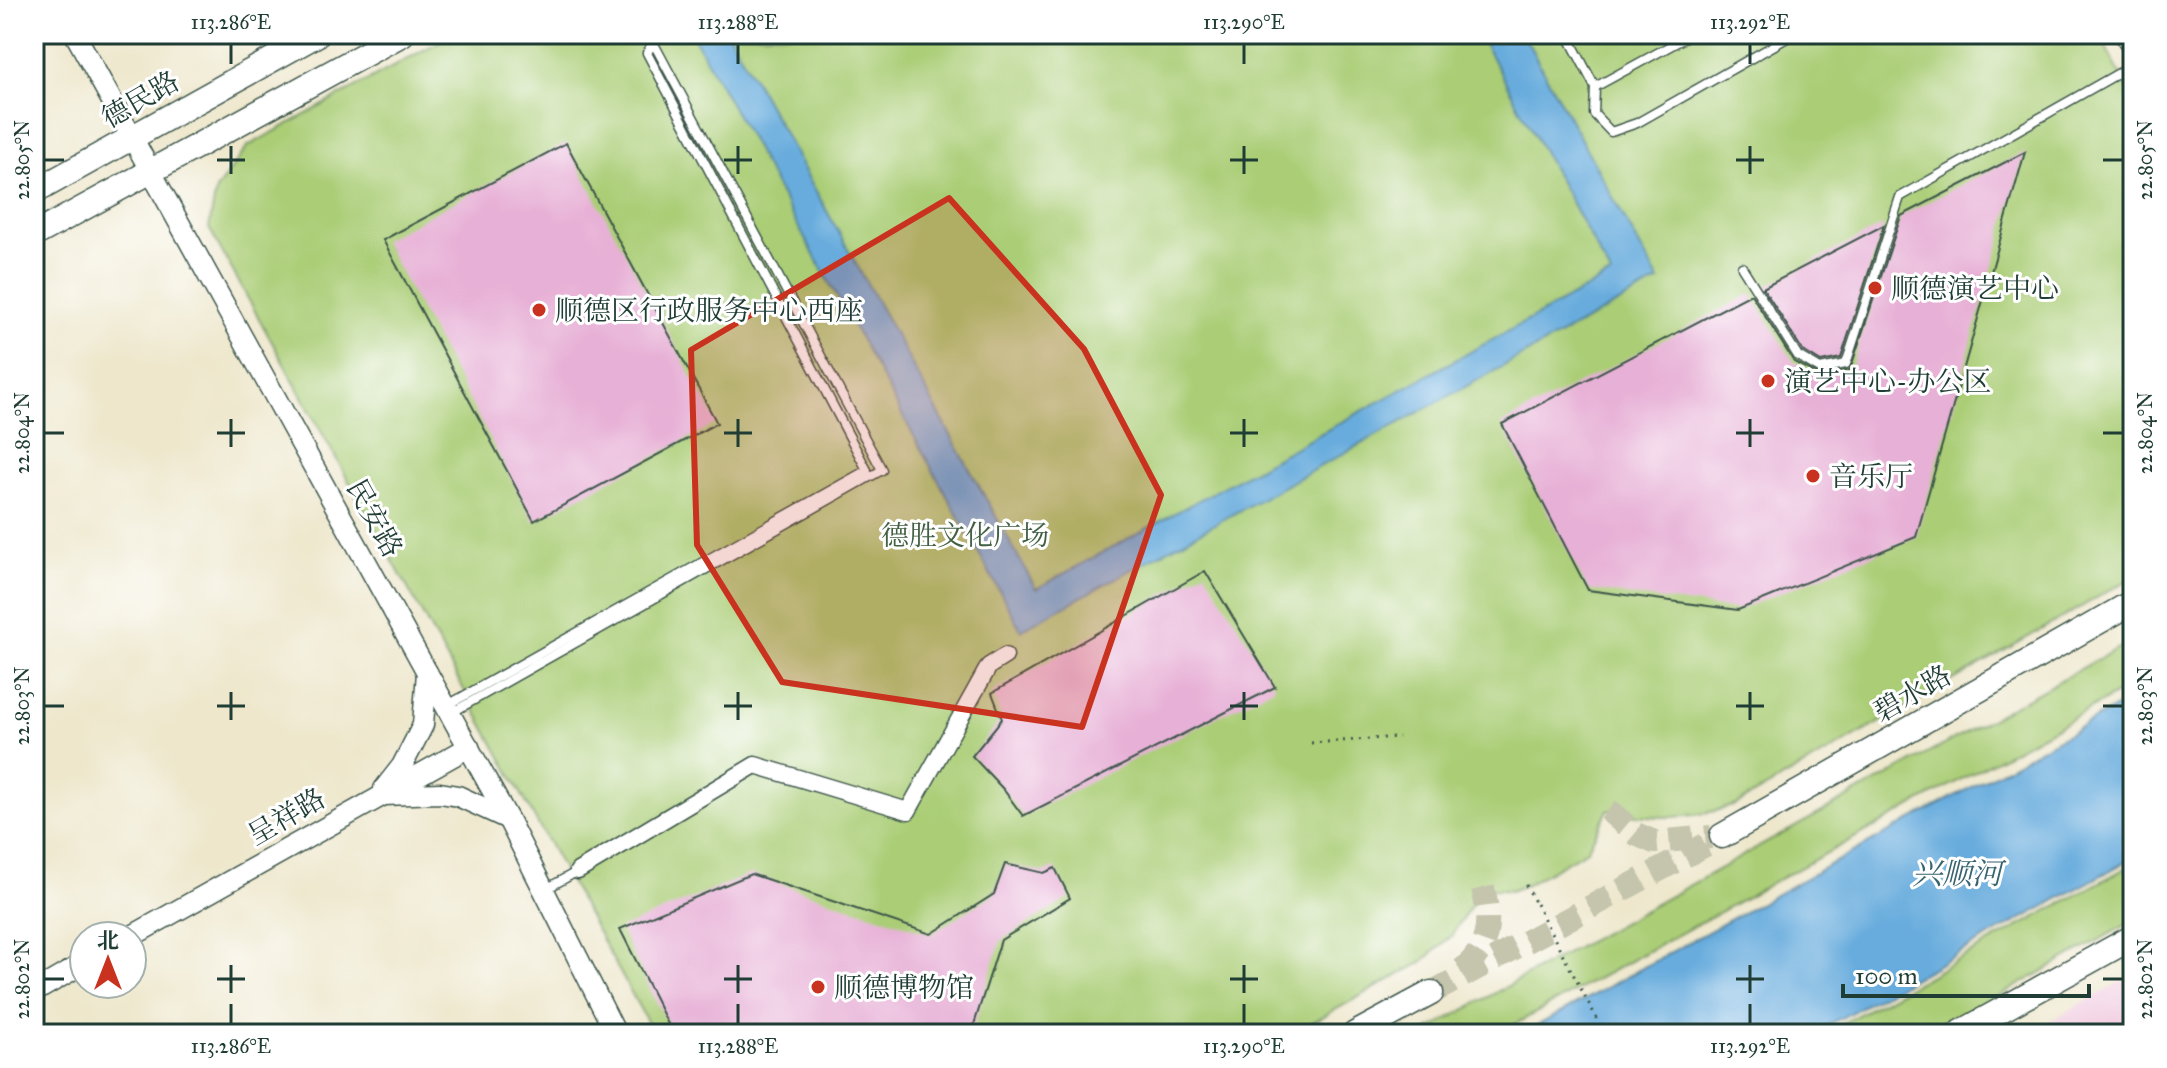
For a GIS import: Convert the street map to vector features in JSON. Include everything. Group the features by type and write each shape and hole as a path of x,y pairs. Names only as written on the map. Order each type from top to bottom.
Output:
{"main road":[{"name":"德民路","path":"34,192 318,34"},
{"path":"34,235 402,34"},
{"name":"碧水路","path":"1722,836 2133,602"},
{"path":"1958,1034 2133,937"},
{"path":"1355,1034 1431,993"}],"street":[{"name":"民安路","path":"75,34 508,819 616,1034"},
{"path":"2125,34 2133,49"},
{"path":"578,871 755,765 908,811 989,666 1005,656"},
{"path":"379,796 402,766 423,725 427,672"},
{"name":"呈祥路","path":"148,927 469,747"},
{"path":"379,796 440,793 458,796 508,819"},
{"path":"34,992 68,972"}],"lane":[{"path":"265,34 278,56"},
{"path":"1567,34 1595,87 1594,114 1611,132 1637,123 1794,34"},
{"path":"1595,87 1692,34"},
{"path":"653,42 882,470 448,710 867,470 647,53 653,42"},
{"path":"1742,267 1798,356 1820,369 1846,364 1900,197 2133,65"},
{"path":"545,889 578,871"}],"path":[{"path":"1311,743 1399,737"},
{"path":"1526,885 1605,1034"}],"highlighted area":[{"path":"949,198 1084,349 1161,495 1082,727 782,682 697,545 691,350"}],"shaded area":[{"path":"2133,975 2133,1034 2026,1034"}],"green space":[{"name":"德胜文化广场","path":"453,34 2099,34 2133,98 2133,577 1736,805 1703,814 1672,817 1608,810 1587,850 1510,891 1483,888 1451,936 1421,963 1291,1034 654,1034 209,228 216,190 248,146"},
{"path":"2133,640 2133,685 1497,1034 1421,1034"},
{"path":"2133,864 2133,921 1931,1034 1823,1034"}],"water":[{"path":"692,34 729,34 1036,589 1611,275 1479,34 1523,34 1659,281 1021,630"},
{"name":"兴顺河","path":"2133,698 2133,858 1812,1034 1522,1034"}],"building":[{"name":"顺德区行政服务中心西座","path":"566,143 717,423 534,521 383,240"},
{"name":"顺德演艺中心","path":"2025,152 1916,537 1738,610 1588,590 1502,424 1751,294 1794,362 1820,376 1850,370 1901,216"},
{"path":"1884,225 1841,358 1821,362 1803,351 1763,288"},
{"path":"1205,571 1275,687 1023,816 972,756 1002,719 992,693"},
{"name":"顺德博物馆","path":"1005,864 1044,873 1055,868 1070,898 1001,940 971,1034 673,1034 620,929 751,874 931,934 994,894"}],"tunnel":[{"path":"1608,810 1636,834 1654,842 1711,837"},
{"path":"1431,993 1722,836"},
{"path":"1462,970 1478,953 1486,933 1483,888"}],"place":[{"name":"顺德演艺中心","path":"1875,288"},
{"name":"顺德区行政服务中心西座","path":"539,310"},
{"name":"演艺中心-办公区","path":"1768,381"},
{"name":"音乐厅","path":"1813,476"},
{"name":"顺德博物馆","path":"818,987"}]}
